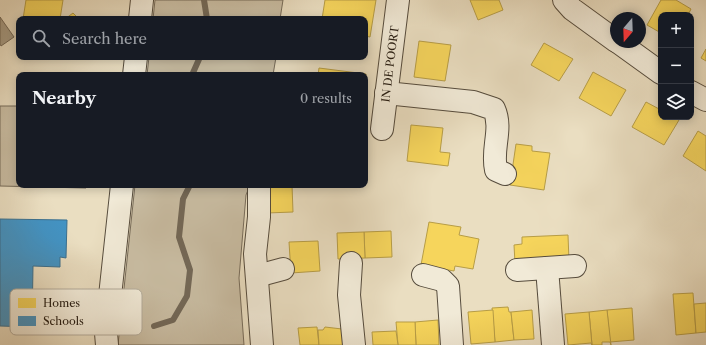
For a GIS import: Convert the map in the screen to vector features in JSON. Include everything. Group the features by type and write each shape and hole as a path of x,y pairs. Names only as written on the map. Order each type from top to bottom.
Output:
{"street":[{"path":"140,16 142,0"},
{"name":"IN DE POORT","path":"382,129 398,0"},
{"path":"564,0 572,9 610,36"},
{"path":"627,48 658,71"},
{"path":"134,72 136,60"},
{"path":"386,93 473,102 494,109 499,120 493,159 496,170 505,174"},
{"path":"694,94 706,100"},
{"path":"111,289 122,188"},
{"path":"259,188 259,217 255,254 262,345"},
{"path":"351,263 349,295 354,345"},
{"path":"517,270 575,266"},
{"path":"547,268 553,345"},
{"path":"257,276 283,269"},
{"path":"423,275 442,280 448,286 452,345"},
{"path":"106,335 107,345"}],"shaded area":[{"path":"155,0 283,0 280,16 153,16"},
{"path":"0,17 14,37 1,46 0,44"},
{"path":"149,60 276,60 274,72 147,72"},
{"path":"0,106 16,106 16,186 0,186"},
{"path":"135,188 249,188 246,195 239,278 244,345 118,345 119,335 142,335 142,289 124,289"}],"building: Homes":[{"path":"26,0 63,0 60,16 23,16"},
{"path":"325,0 376,0 370,37 368,37 368,16 322,16"},
{"path":"470,0 499,0 503,10 478,20"},
{"path":"661,0 676,0 691,9 690,12 658,12 658,31 647,25"},
{"path":"73,13 76,16 69,16"},
{"path":"419,41 451,45 445,81 414,77"},
{"path":"544,43 573,59 559,81 531,65"},
{"path":"706,49 706,61 701,58"},
{"path":"319,68 350,72 318,72"},
{"path":"593,72 626,90 611,116 579,98"},
{"path":"646,102 658,108 658,120 679,120 664,145 632,127"},
{"path":"411,125 443,128 440,152 450,153 448,166 407,161"},
{"path":"698,131 706,136 706,171 683,156"},
{"path":"516,144 532,146 532,151 550,153 544,190 510,185"},
{"path":"265,188 292,188 293,212 267,213"},
{"path":"429,222 461,227 459,235 479,239 473,269 455,266 454,271 421,265"},
{"path":"391,231 392,257 365,258 364,232"},
{"path":"364,232 365,258 338,259 337,233"},
{"path":"568,235 569,261 515,263 514,245 522,244 522,237"},
{"path":"318,241 320,271 291,273 289,242"},
{"path":"693,293 696,333 676,335 673,294"},
{"path":"706,303 706,332 696,333 694,304"},
{"path":"508,307 509,312 511,312 514,340 495,342 492,308"},
{"path":"632,308 634,340 610,342 607,310"},
{"path":"493,310 495,342 471,344 468,312"},
{"path":"532,310 534,339 514,340 511,312"},
{"path":"607,310 611,345 610,342 602,342 602,345 592,345 589,312"},
{"path":"589,312 592,345 591,343 568,345 565,314"},
{"path":"438,320 439,345 416,345 415,322"},
{"path":"396,322 415,322 416,345 398,345"},
{"path":"317,327 319,345 300,345 298,328"},
{"path":"325,327 342,329 343,345 319,345 318,330 323,330"},
{"path":"396,331 398,345 373,345 372,332"}],"building: Schools":[{"path":"0,219 67,220 66,258 60,257 60,267 33,266 33,289 10,289 10,326 0,326"}],"waterway":[{"path":"204,0 207,16"},
{"path":"193,72 199,60"},
{"path":"154,326 173,320 187,296 190,270 179,237 183,199 188,188"}]}
